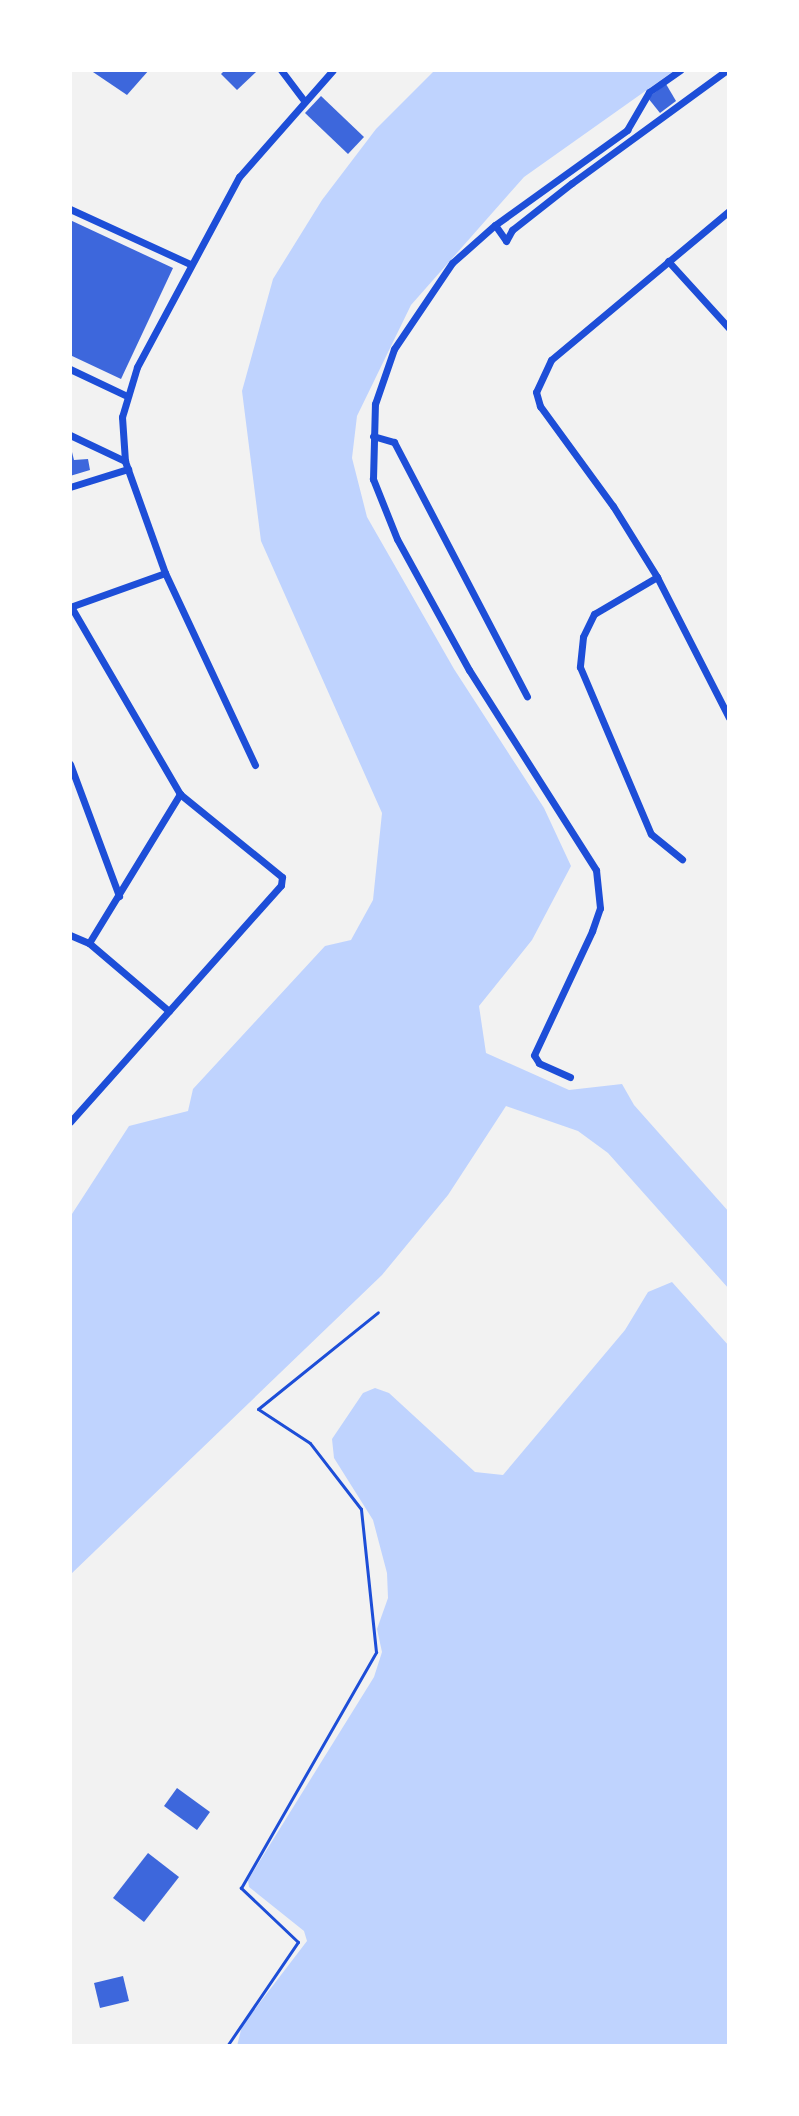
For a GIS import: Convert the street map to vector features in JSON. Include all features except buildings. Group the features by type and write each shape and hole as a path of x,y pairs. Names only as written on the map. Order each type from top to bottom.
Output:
{"street":[{"path":"281,70 303,99"},
{"path":"255,765 165,573 127,465 125,395 190,264 239,177 303,99 333,70"},
{"path":"570,1077 535,1061 534,1055 596,919 596,870 469,670 397,539 373,479 373,436 380,379 394,349 452,263 495,225 627,130 649,92 680,70"},
{"path":"495,225 506,241 512,230 584,174 727,70"},
{"path":"70,209 190,264"},
{"path":"729,211 551,360 536,392 540,406 613,506 657,577 729,717"},
{"path":"668,261 729,328"},
{"path":"70,369 125,395"},
{"path":"70,435 127,465"},
{"path":"373,436 394,442 527,696"},
{"path":"70,487 127,465"},
{"path":"70,1122 281,885 282,877 180,794 71,607 165,573"},
{"path":"657,577 594,614 583,637 580,667 651,834 682,859"},
{"path":"70,764 119,896"},
{"path":"89,943 180,794"},
{"path":"70,935 89,943 169,1011"}],"path":[{"path":"227,2046 298,1942 241,1888 376,1652 361,1509 310,1443 258,1409 378,1312"}],"water":[{"path":"435,70 675,70 524,177 411,305 357,416 352,458 367,517 454,669 544,808 571,866 532,940 479,1006 486,1053 569,1090 622,1084 634,1105 729,1212 729,1289 608,1153 578,1131 506,1106 448,1195 382,1275 70,1575 70,1217 129,1126 188,1111 193,1089 325,946 351,940 373,900 382,813 261,541 242,391 273,279 322,200 376,129"},
{"path":"672,1282 729,1346 729,2046 237,2046 242,2026 307,1941 304,1931 249,1887 248,1880 374,1677 382,1652 377,1629 388,1598 387,1573 373,1520 334,1458 332,1439 363,1393 375,1388 389,1393 475,1472 503,1475 625,1330 648,1292"}]}
